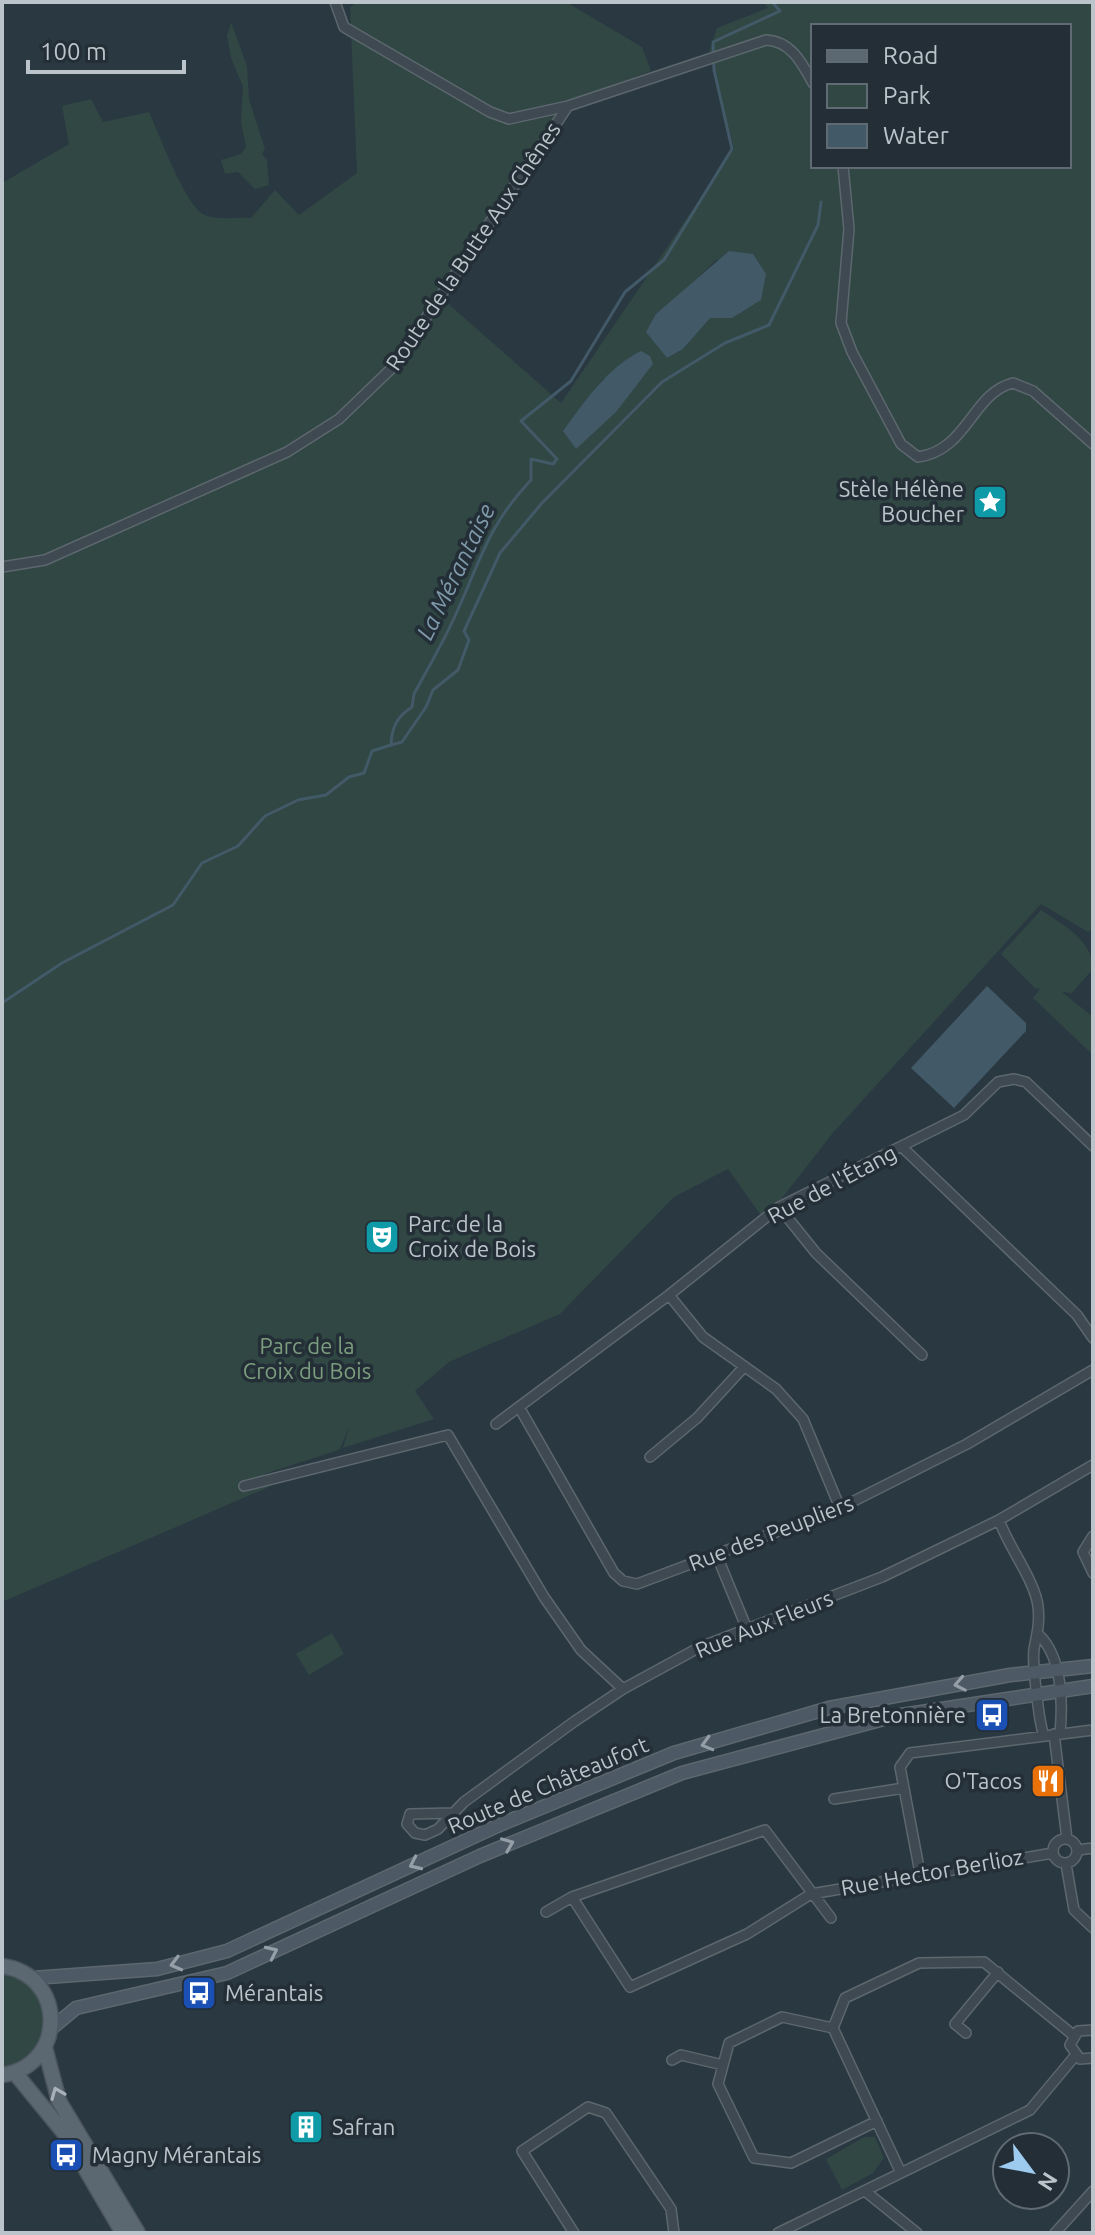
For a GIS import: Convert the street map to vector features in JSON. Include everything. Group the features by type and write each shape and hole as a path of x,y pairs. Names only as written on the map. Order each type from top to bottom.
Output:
{"main road":[{"name":"Route de Châteaufort","path":"52,2028 76,2008 227,1973 480,1856 682,1773 895,1716 1038,1683 1056,1670 1093,1666"},
{"name":"Route de Châteaufort","path":"33,1978 157,1969 227,1951 497,1826 674,1753 829,1708 1038,1683 1059,1690 1093,1686"},
{"path":"2,1966 33,1978 49,2000 52,2028 45,2048 27,2067 8,2074 65,2134 123,2233"},
{"path":"45,2048 59,2101 138,2233"}],"street":[{"path":"335,2 344,27 490,112 509,119 568,106"},
{"name":"Route de la Butte Aux Chênes","path":"2,567 45,560 287,452 339,419 393,367 568,106 755,41 777,40 797,55 811,80"},
{"path":"843,168 849,229 841,323 852,352 901,444 918,457 936,455 953,441 991,395 1013,383 1033,391 1093,444"},
{"name":"Rue de l'Étang","path":"496,1424 669,1295 779,1207 964,1115 998,1082 1014,1079 1026,1082 1093,1146"},
{"path":"902,1147 1077,1315 1093,1338"},
{"path":"779,1207 816,1253 922,1355"},
{"path":"669,1295 703,1337 776,1389 803,1419 840,1508"},
{"path":"650,1457 697,1418 744,1367"},
{"name":"Rue des Peupliers","path":"519,1407 614,1573 623,1581 637,1584 840,1508 967,1444 1093,1370"},
{"path":"244,1486 448,1435 559,1619 581,1650 623,1689"},
{"name":"Rue Aux Fleurs","path":"453,1813 623,1689 700,1647 882,1577 999,1520 1093,1465"},
{"path":"999,1520 1038,1602 1040,1636 1034,1650 1038,1683 1037,1716 1052,1734"},
{"path":"1093,1536 1083,1552 1093,1573"},
{"path":"717,1556 747,1629"},
{"path":"1040,1636 1049,1645 1056,1670 1059,1690 1052,1734 1067,1839 1078,1850"},
{"path":"920,1873 900,1767 910,1753 1093,1730"},
{"path":"834,1799 904,1788"},
{"name":"Rue Hector Berlioz","path":"546,1912 572,1897 765,1830 831,1918"},
{"path":"1066,1864 1055,1859 1053,1853 1057,1843 1067,1839"},
{"path":"1078,1850 1093,1848"},
{"path":"1066,1864 1075,1859 1078,1850"},
{"name":"Rue Hector Berlioz","path":"572,1897 630,1987 747,1934 811,1894 920,1873 1053,1853"},
{"path":"1066,1864 1074,1910 1093,1928"},
{"path":"901,2173 833,2028 845,1998 919,1963 984,1962 1073,2035"},
{"path":"966,2033 955,2024 998,1972"},
{"path":"833,2028 782,2017 729,2043 718,2084 754,2158 791,2163 877,2121"},
{"path":"1075,2056 1070,2045 1073,2035 1084,2028 1093,2030"},
{"path":"672,2060 681,2055 723,2065"},
{"path":"1075,2056 1093,2058"},
{"path":"778,2233 1030,2110 1075,2056"},
{"path":"574,2233 522,2151 588,2107 606,2113 671,2209 674,2233"},
{"path":"865,2191 917,2233"},
{"path":"1055,2233 1093,2191"}],"green space":[{"name":"Parc de la Croix du Bois","path":"358,2 566,2 642,47 651,71 569,102 395,352 444,300 561,403 734,149 709,51 717,28 768,8 763,2 1093,2 1093,930 1088,932 1041,904 832,1134 779,1202 762,1217 728,1169 674,1197 560,1314 449,1362 415,1391 434,1419 343,1448 349,1427 340,1449 264,1474 269,1487 2,1602 2,183 69,144 62,106 91,99 103,122 149,112 186,194 206,215 251,218 275,190 299,215 357,173 350,7","holes":["717,259 732,318 710,317 683,349 667,358 662,351 695,281","653,364 633,386 563,431 603,379"]},
{"path":"231,22 247,66 249,99 265,149 262,154 267,160 269,185 255,189 238,172 225,174 221,160 241,154 246,147 241,122 243,87 231,58 227,36"},
{"path":"1041,910 1075,934 1092,959 1093,969 1072,993 1062,992 1093,1017 1093,1055 1033,998 1040,989 1035,988 1001,954"},
{"path":"332,1633 344,1654 309,1675 296,1654"},
{"path":"2,1974 21,1979 35,1989 45,2018 42,2034 34,2048 20,2060 2,2067"},
{"path":"864,2137 875,2137 884,2158 873,2173 842,2190 826,2159"}],"water":[{"path":"729,251 753,254 766,274 761,300 732,318 710,318 683,349 667,358 646,332 656,314"},
{"path":"641,351 650,356 653,364 616,412 576,449 563,431 607,376"},
{"path":"987,986 1026,1023 1026,1031 954,1108 911,1068"}],"waterway":[{"name":"La Mérantaise","path":"2,1003 62,963 173,905 202,863 238,846 265,816 298,800 326,795 349,777 364,773 372,751 391,745 396,723 412,707 414,694 495,529 531,480 531,459 553,464 557,459 521,421 571,381 625,292 664,260 732,149 714,70 713,42 780,11 772,2"},
{"path":"391,745 402,742 426,707 433,690 458,670 469,640 464,631 500,553 542,503 662,382 725,343 769,325 818,225 821,202"}],"place":[{"name":"Stèle Hélène Boucher","path":"990,502"},
{"name":"Parc de la Croix de Bois","path":"382,1237"},
{"name":"La Bretonnière","path":"992,1715"},
{"name":"O'Tacos","path":"1048,1781"},
{"name":"Mérantais","path":"199,1993"},
{"name":"Safran","path":"306,2127"},
{"name":"Magny Mérantais","path":"66,2155"}]}
